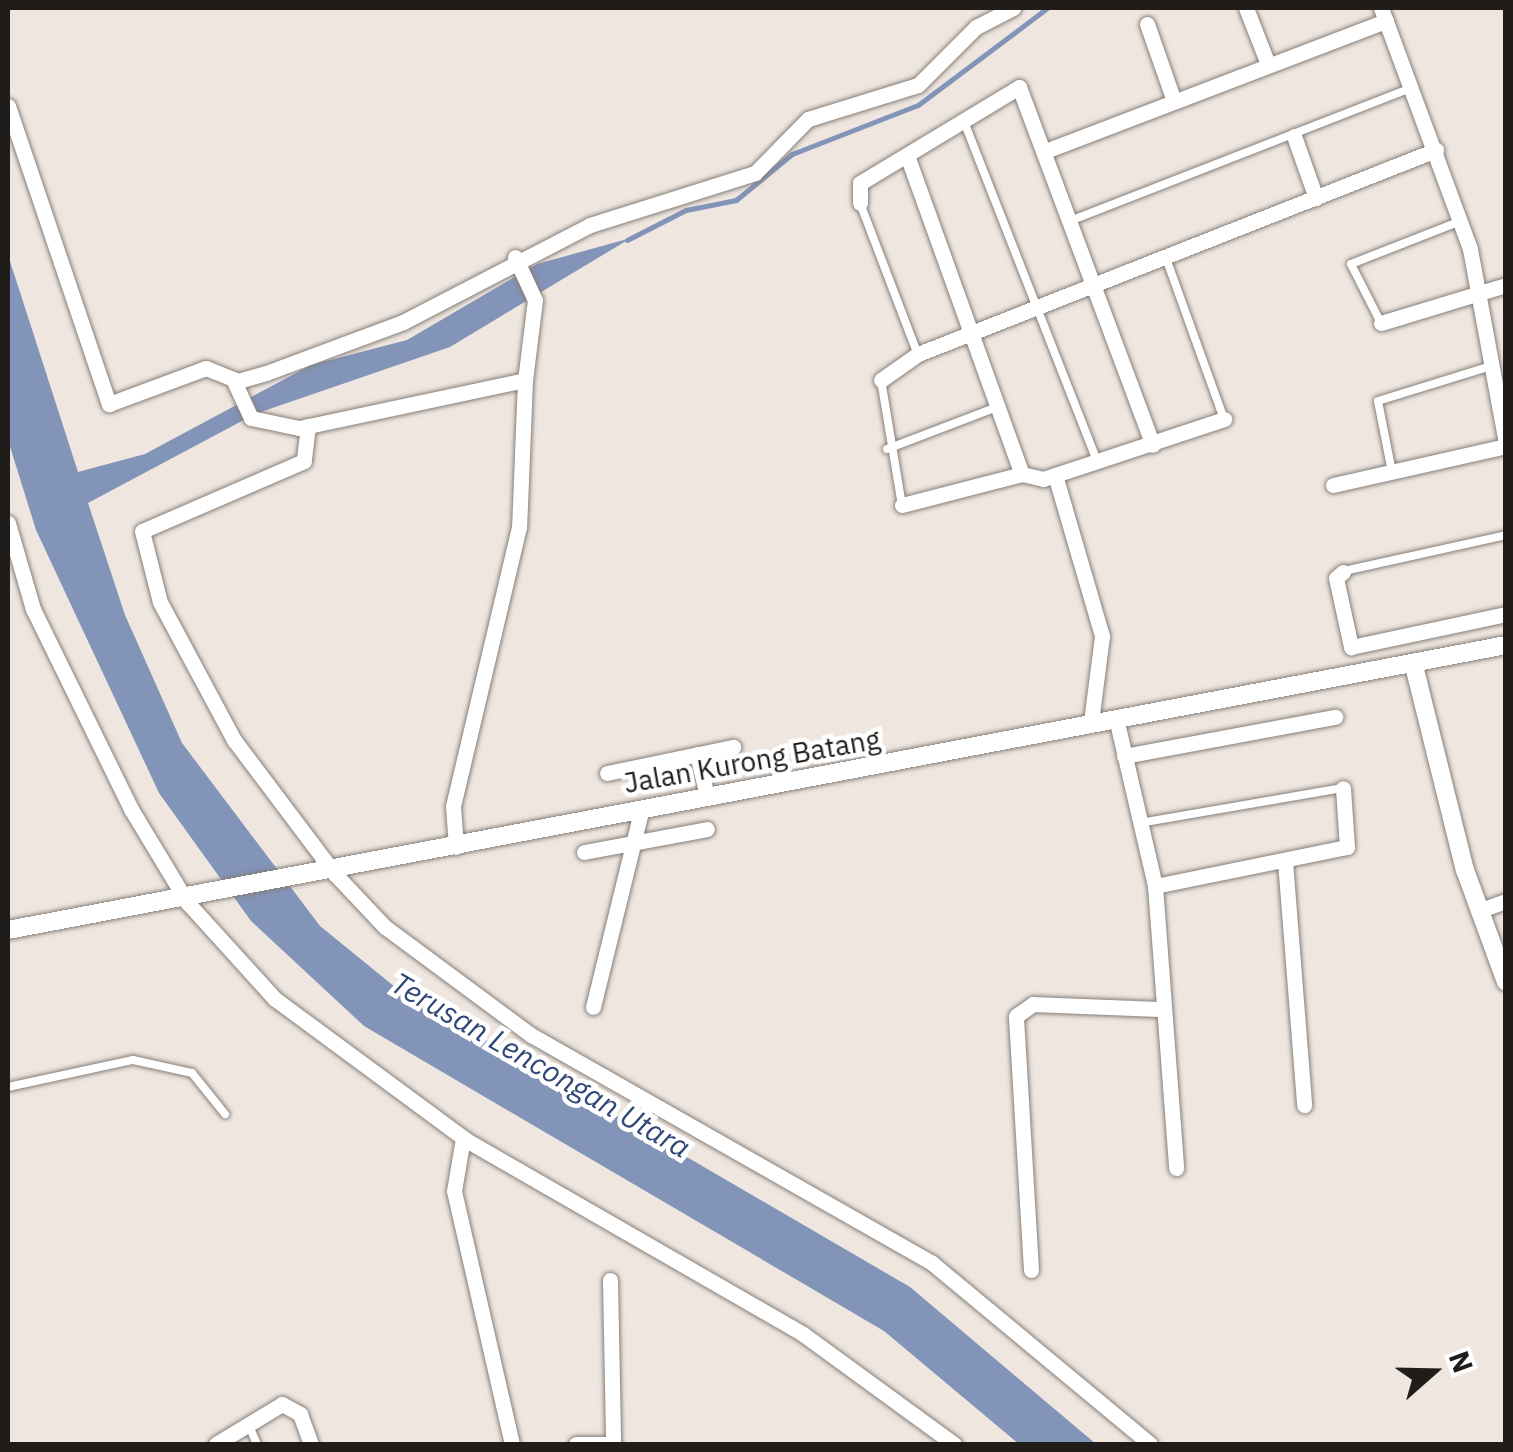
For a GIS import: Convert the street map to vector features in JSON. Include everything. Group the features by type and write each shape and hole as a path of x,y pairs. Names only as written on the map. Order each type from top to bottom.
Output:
{"street":[{"path":"234,380 403,322 517,262 689,186 755,173 808,119 918,85 976,27 1012,8"},
{"path":"1246,8 1268,64"},
{"path":"1048,150 1384,14 1462,221 1506,445 1332,485"},
{"path":"1147,24 1174,101"},
{"path":"860,202 860,184 1020,87 1075,218 1153,445"},
{"path":"8,106 101,402 206,368 234,380 251,418 308,426 525,380"},
{"path":"1294,136 1316,198"},
{"path":"881,380 918,354 1436,150"},
{"path":"908,158 1022,474"},
{"path":"456,846 453,806 520,526 525,380 535,300 517,262"},
{"path":"1380,323 1478,290 1506,285"},
{"path":"902,505 1022,474 1054,475 1153,445 1224,418"},
{"path":"308,426 304,461 142,530 160,602 234,740 329,875 385,927 531,1035 932,1263 1150,1444"},
{"path":"1054,475 1102,636 1091,722"},
{"path":"8,522 13,574 131,809 186,902 275,999 463,1138 803,1334 954,1444"},
{"path":"1343,572 1336,578 1351,647 1506,614"},
{"name":"Jalan Kurong Batang","path":"8,930 226,895 642,808 1091,722 1414,666 1506,645"},
{"path":"1414,666 1478,910 1506,982"},
{"path":"1124,756 1334,717"},
{"path":"1116,718 1156,886 1158,1009 1176,1168"},
{"path":"607,773 734,747"},
{"path":"697,754 706,796"},
{"path":"1156,886 1346,848 1343,788"},
{"path":"592,1007 642,808"},
{"path":"584,852 707,829"},
{"path":"1286,861 1304,1105"},
{"path":"1478,910 1506,901"},
{"path":"1032,1270 1016,1016 1033,1004 1158,1009"},
{"path":"463,1138 454,1191 512,1444"},
{"path":"576,1444 614,1441 610,1280"},
{"path":"216,1444 249,1426 268,1408 289,1405 311,1444"}],"lane":[{"path":"1075,218 1412,87"},
{"path":"963,119 1097,461"},
{"path":"860,202 918,354"},
{"path":"1380,323 1351,264 1462,221"},
{"path":"1165,256 1224,418"},
{"path":"1392,472 1378,401 1389,390 1492,366"},
{"path":"881,380 887,449 902,505"},
{"path":"887,449 997,407"},
{"path":"1343,572 1506,535"},
{"path":"1140,822 1343,788"},
{"path":"8,1087 134,1060 192,1073 225,1114"},
{"path":"249,1426 257,1444"}],"water":[{"path":"631,238 450,347 255,414 88,503 125,615 182,743 320,926 395,987 910,1287 1096,1444 1019,1444 884,1331 364,1026 251,921 159,793 36,530 8,440 8,255 78,472 145,454 311,365 407,340 537,264"}],"waterway":[{"path":"627,240 686,210 736,200 792,154 918,105 1047,8"}],"water label":[{"name":"Terusan Lencongan Utara","path":"541,1065"}]}
